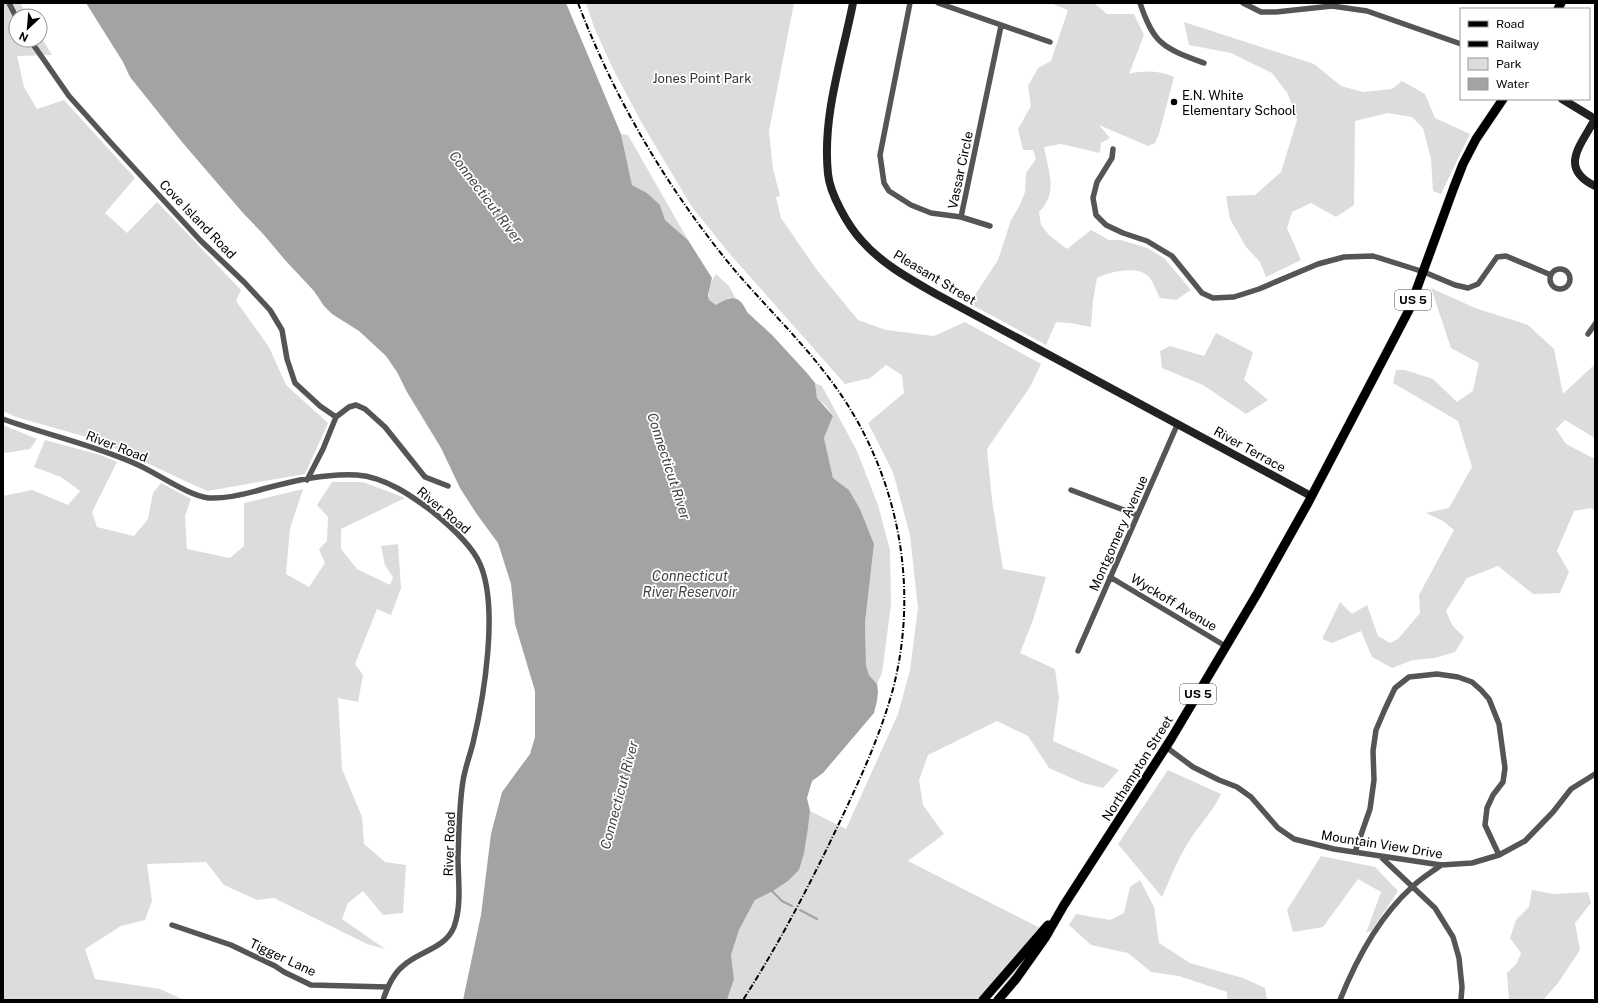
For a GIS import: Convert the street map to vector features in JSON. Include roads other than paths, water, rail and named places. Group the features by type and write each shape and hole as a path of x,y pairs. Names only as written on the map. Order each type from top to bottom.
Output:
{"main road":[{"name":"US 5","path":"1311,496 1410,310 1463,164 1476,139 1502,100"},
{"name":"Northampton Street","path":"1064,905 1166,747 1227,646 1311,496"},
{"name":"US 5","path":"983,1000 1064,905"},
{"name":"US 5","path":"998,1000 1030,960 1064,905"}],"street":[{"name":"Pleasant Street","path":"853,3 832,94 827,131 828,175 839,208 861,241 880,258 904,275 936,294 1178,423"},
{"name":"Vassar Circle","path":"910,3 880,155 884,183 889,191 911,205 931,213 961,217 1001,26"},
{"path":"938,3 1050,42"},
{"path":"1140,3 1146,20 1156,38 1165,47 1204,63"},
{"path":"1243,3 1261,12 1276,12 1332,6 1361,10 1390,18 1460,44"},
{"name":"Cove Island Road","path":"36,48 70,96 85,114 200,240 244,282 270,310 282,330 287,359 295,383 320,406 336,417"},
{"path":"1564,100 1595,118 1577,151 1574,165 1578,175 1595,186"},
{"path":"1113,149 1112,158 1098,182 1093,198 1096,215 1106,225 1123,233 1147,241 1172,256 1202,293 1213,298 1234,297 1266,286 1318,264 1344,257 1373,256 1424,272 1448,283 1468,288 1478,284 1497,257 1506,256 1551,275"},
{"path":"961,217 990,226"},
{"path":"1588,334 1595,324"},
{"path":"307,480 323,449 336,417 349,407 356,405 365,410 385,427 425,477 448,486"},
{"name":"River Road","path":"3,420 109,453 137,464 189,492 208,498 241,496 326,476 359,475 386,483 412,496 440,518 464,540 479,562 487,583 489,608 487,648 482,697 463,781 458,856 459,902 454,927 446,939 401,967 388,987 383,1000"},
{"name":"River Terrace","path":"1178,423 1311,496"},
{"name":"Montgomery Avenue","path":"1078,651 1178,423"},
{"path":"1071,490 1137,516"},
{"name":"Wyckoff Avenue","path":"1110,577 1227,646"},
{"path":"1355,852 1370,809 1374,780 1373,751 1376,730 1384,709 1395,688 1409,677 1437,674 1458,677 1472,682 1489,699 1499,724 1505,768 1504,782 1494,794 1487,808 1485,825 1499,856"},
{"name":"Mountain View Drive","path":"1166,747 1193,767 1237,787 1251,797 1278,828 1294,839 1334,849 1441,865 1472,863 1499,856 1525,841 1553,812 1571,789 1595,774"},
{"path":"1381,857 1435,908 1453,937 1459,958 1462,987 1461,1000"},
{"path":"1340,1000 1365,949 1380,924 1412,886 1441,865"},
{"name":"Tigger Lane","path":"172,925 231,944 284,972 311,984 388,987"}],"water":[{"name":"Connecticut River Reservoir","path":"86,3 566,3 621,134 632,185 647,193 660,205 665,220 688,240 712,278 708,295 709,300 716,305 734,298 741,302 747,312 772,335 815,383 817,398 833,416 824,438 833,478 849,490 860,509 874,544 865,623 866,665 869,675 877,684 877,701 874,713 823,773 812,781 807,798 810,811 808,828 804,853 799,870 788,881 755,900 739,930 731,955 734,979 727,1000 463,1000 481,915 491,834 502,792 530,754 535,737 535,691 515,624 511,584 498,543 460,488 441,448 407,392 397,372 386,356 359,331 332,314 324,306 314,291 243,213 182,142 130,77 123,62"}],"waterway":[{"path":"771,890 782,901 792,906"},
{"path":"800,910 817,919"}],"railway":[{"path":"578,3 592,38 625,107 664,174 708,237 732,267 817,363 852,412 871,449 886,487 897,526 903,566 904,607 901,648 893,689 881,727 850,800 802,899 743,1000"}],"place":[{"name":"E.N. White Elementary School","path":"1174,102"}],"park label":[{"name":"Jones Point Park","path":"702,78"}],"water label":[{"name":"Connecticut River","path":"486,197"},
{"name":"Connecticut River","path":"669,466"},
{"name":"Connecticut River","path":"619,795"}]}
